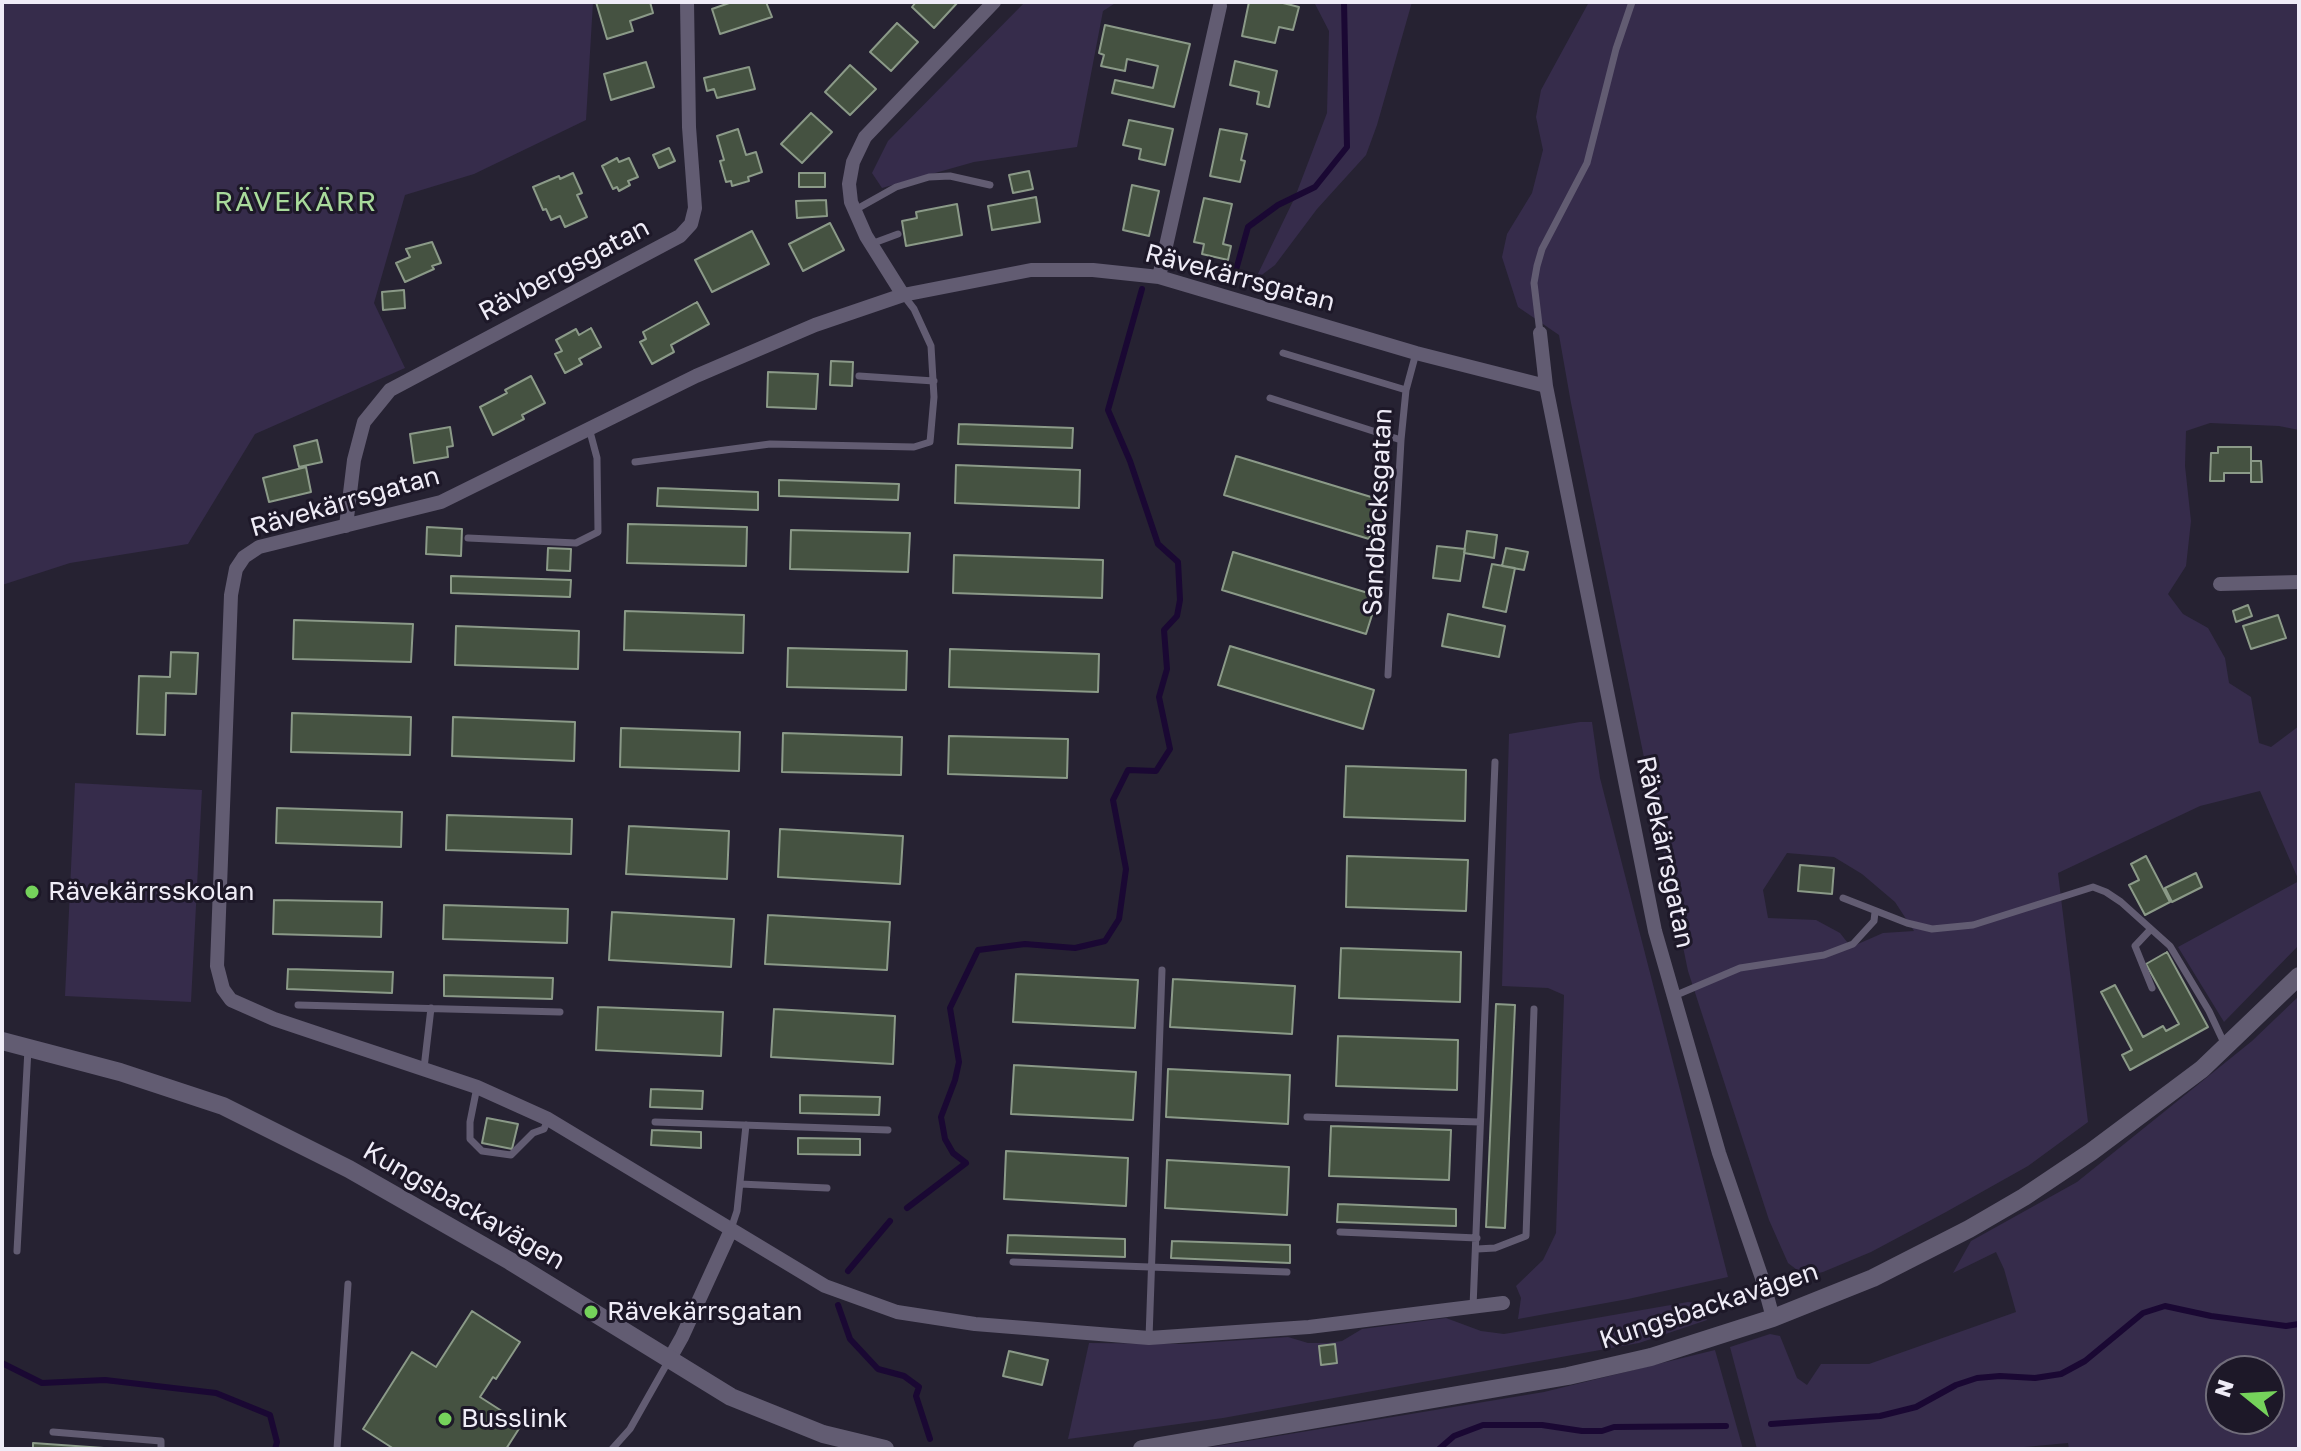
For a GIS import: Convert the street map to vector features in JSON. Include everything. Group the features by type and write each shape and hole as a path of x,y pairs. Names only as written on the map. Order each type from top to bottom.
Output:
{"street":[{"name":"Rävbergsgatan","path":"346,526 354,460 364,422 390,390 680,236 691,224 695,208 689,127 687,2"},
{"path":"903,295 871,244 851,202 849,184 853,162 865,137 994,2"},
{"path":"1159,277 1220,6"},
{"name":"Rävekärrsgatan","path":"1503,1303 1309,1327 1149,1338 990,1326 897,1312 825,1286 548,1119 477,1087 274,1019 231,1000 223,989 217,966 231,595 236,569 244,557 259,547 441,502 696,376 815,325 903,295 1031,270 1093,270 1159,277 1416,353 1546,386"},
{"name":"Rävekärrsgatan","path":"1540,333 1546,386 1655,931 1719,1153 1773,1318"},
{"path":"2220,584 2299,582"},
{"name":"Kungsbackavägen","path":"1142,1449 1568,1376 1651,1357 1773,1318 1873,1278 1969,1229 2091,1152 2202,1069 2299,976"},
{"name":"Kungsbackavägen","path":"2,1041 120,1072 223,1106 349,1169 510,1261 669,1360 744,1402 823,1434 885,1449"},
{"path":"669,1360 731,1230"}],"lane":[{"path":"1540,333 1534,283 1537,266 1542,249 1587,163 1616,49 1632,2"},
{"path":"855,210 896,187 929,177 950,176 990,185"},
{"path":"871,244 898,234"},
{"path":"635,462 770,444 914,447 930,442 934,381 931,346 914,309 903,295"},
{"path":"1283,353 1406,390"},
{"name":"Sandbäcksgatan","path":"1388,675 1401,440 1406,390 1416,353"},
{"path":"859,376 934,381"},
{"path":"1270,398 1401,440"},
{"path":"468,538 576,543 598,532 597,458 589,428"},
{"path":"1473,1307 1495,762"},
{"path":"1843,898 1875,912 1932,929 1973,925 2093,887 2106,892 2170,946 2209,1011 2226,1047"},
{"path":"1674,996 1740,968 1824,955 1844,948 1864,934 1874,921 1875,912"},
{"path":"2151,929 2135,946 2152,988"},
{"path":"1149,1338 1162,970"},
{"path":"298,1005 560,1012"},
{"path":"424,1068 431,1008"},
{"path":"1477,1249 1495,1248 1526,1236 1534,1009"},
{"path":"17,1251 28,1047"},
{"path":"477,1087 470,1139 482,1151 511,1155 533,1133 544,1129 548,1119"},
{"path":"1307,1117 1480,1122"},
{"path":"655,1122 888,1130"},
{"path":"731,1230 737,1211 746,1125"},
{"path":"740,1184 827,1188"},
{"path":"1340,1232 1477,1238"},
{"path":"1013,1262 1287,1272"},
{"path":"337,1449 348,1284"},
{"path":"612,1449 630,1429 669,1360"},
{"path":"53,1432 161,1441 161,1449"}],"shaded area":[{"path":"2,2 593,2 586,120 474,174 405,195 374,303 405,368 255,434 188,544 70,563 2,585"},
{"path":"1025,2 1117,2 1103,11 1077,147 974,162 882,188 872,173 888,141"},
{"path":"1314,2 1412,2 1366,155 1317,209 1275,265 1255,280 1295,197 1327,113 1329,31"},
{"path":"1589,2 2299,2 2299,430 2279,426 2210,423 2186,431 2185,466 2191,521 2186,566 2168,594 2183,614 2208,628 2225,658 2229,683 2251,697 2259,743 2271,747 2299,726 2299,881 2260,791 2200,806 2058,873 2088,1122 2028,1166 1871,1252 1823,1272 1805,1276 1788,1263 1769,1220 1688,971 1559,335 1518,307 1502,257 1507,234 1532,193 1543,150 1536,117 1541,90","holes":["1787,853 1834,857 1862,874 1895,902 1914,931 1883,933 1851,947 1840,933 1816,920 1768,918 1763,890"]},
{"path":"1592,722 1600,778 1728,1277 1518,1319 1521,1298 1516,1286 1543,1260 1556,1233 1564,995 1548,988 1502,986 1509,734"},
{"path":"75,783 202,790 191,1002 65,996"},
{"path":"2299,881 2299,945 2224,1022 2178,947"},
{"path":"2299,996 2299,1449 2069,1449 2068,1443 2003,1449 1757,1449 1730,1347 1770,1334 1780,1336 1797,1378 1807,1385 1821,1364 1869,1364 2016,1312 1996,1252 1953,1273 1971,1241 2077,1182 2252,1041"},
{"path":"1688,1302 1703,1307 1707,1320 1639,1343 1223,1418 1068,1439 1089,1343 1184,1344 1288,1337 1308,1343 1328,1343 1342,1341 1362,1329 1446,1318 1481,1331 1504,1334"},
{"path":"1715,1350 1743,1449 1199,1449 1544,1392"}],"building":[{"path":"596,2 650,2 653,13 630,21 633,31 607,39"},
{"path":"732,2 766,2 772,17 720,34 712,9"},
{"path":"916,2 958,2 934,28 912,7"},
{"path":"1249,2 1279,2 1299,7 1293,30 1279,27 1275,43 1242,36"},
{"path":"897,23 918,42 891,71 870,52"},
{"path":"1105,25 1190,44 1174,107 1112,93 1115,80 1153,88 1158,66 1127,59 1125,71 1101,66 1104,55 1099,53"},
{"path":"1235,61 1277,71 1269,107 1257,104 1259,92 1230,85"},
{"path":"646,62 654,87 611,100 604,74"},
{"path":"850,65 876,89 850,115 825,92"},
{"path":"749,67 755,89 717,98 714,89 707,91 704,78"},
{"path":"811,113 832,132 802,163 781,144"},
{"path":"1129,120 1173,129 1165,165 1139,159 1141,149 1123,145"},
{"path":"738,129 746,155 756,152 762,172 748,177 749,181 732,186 731,181 726,182 717,136"},
{"path":"1220,129 1247,134 1240,182 1210,176"},
{"path":"669,148 675,161 659,168 653,155"},
{"path":"617,158 619,162 629,158 638,177 628,181 630,185 619,191 617,187 613,189 602,166"},
{"path":"1029,171 1033,189 1013,193 1009,175"},
{"path":"573,173 582,193 577,195 587,217 565,227 560,216 551,220 546,209 543,210 533,187"},
{"path":"799,173 825,173 825,187 799,187"},
{"path":"1132,185 1159,191 1149,236 1123,230"},
{"path":"1036,197 1040,222 992,230 988,206"},
{"path":"1204,198 1232,204 1223,244 1231,246 1228,260 1202,254 1204,244 1194,242"},
{"path":"826,200 827,216 797,218 796,201"},
{"path":"957,204 962,235 906,246 902,221 917,218 916,212"},
{"path":"830,223 844,250 803,271 789,244"},
{"path":"752,231 769,264 712,292 695,260"},
{"path":"432,242 441,263 405,282 396,263 410,257 406,249"},
{"path":"404,290 405,308 383,310 382,292"},
{"path":"697,302 709,324 671,345 674,352 652,364 640,342 646,339 643,332"},
{"path":"591,328 601,347 579,359 582,364 565,373 555,354 562,351 556,340 576,329 579,335"},
{"path":"831,361 853,362 852,386 830,385"},
{"path":"768,372 818,374 816,409 767,407"},
{"path":"531,376 545,403 522,415 524,419 493,435 480,407"},
{"path":"959,424 1073,428 1072,448 958,444"},
{"path":"450,427 453,446 447,447 448,457 414,463 410,434"},
{"path":"317,440 322,462 299,467 294,446"},
{"path":"2218,447 2251,447 2251,473 2224,473 2224,481 2210,481 2211,453 2218,453"},
{"path":"1236,456 1381,500 1369,539 1224,495"},
{"path":"2251,461 2261,461 2262,482 2251,482"},
{"path":"956,465 1080,470 1079,508 955,503"},
{"path":"306,467 311,492 269,502 263,478"},
{"path":"779,480 899,484 898,500 779,496"},
{"path":"658,488 758,492 758,510 657,506"},
{"path":"628,524 747,527 746,566 627,563"},
{"path":"427,527 462,529 461,556 426,554"},
{"path":"791,530 910,533 908,572 790,569"},
{"path":"1467,531 1497,535 1494,558 1464,553"},
{"path":"1437,546 1465,549 1460,581 1433,578"},
{"path":"548,548 571,549 570,571 547,570"},
{"path":"1506,548 1528,552 1524,570 1502,566"},
{"path":"1233,552 1378,596 1366,634 1222,590"},
{"path":"954,555 1103,560 1102,598 953,593"},
{"path":"1492,564 1515,568 1506,612 1483,607"},
{"path":"451,576 571,580 570,597 451,593"},
{"path":"2248,605 2252,616 2236,622 2233,611"},
{"path":"625,611 744,615 743,653 624,650"},
{"path":"1448,614 1505,626 1499,657 1442,646"},
{"path":"2278,615 2286,638 2251,649 2243,626"},
{"path":"294,620 413,624 411,662 293,659"},
{"path":"456,626 579,631 578,669 455,665"},
{"path":"1230,646 1374,690 1363,729 1218,685"},
{"path":"788,648 907,651 906,690 787,687"},
{"path":"950,649 1099,654 1098,692 949,687"},
{"path":"171,652 198,653 196,694 166,693 165,735 137,734 139,676 170,677"},
{"path":"292,713 411,717 410,755 291,752"},
{"path":"453,717 575,722 574,761 452,756"},
{"path":"621,728 740,732 739,771 620,767"},
{"path":"783,733 902,737 901,775 782,772"},
{"path":"949,736 1068,739 1067,778 948,774"},
{"path":"1346,766 1466,770 1465,821 1344,817"},
{"path":"277,808 402,812 401,847 276,843"},
{"path":"447,815 572,819 571,854 446,850"},
{"path":"629,826 729,831 727,879 626,874"},
{"path":"780,829 903,836 900,884 778,877"},
{"path":"1347,856 1468,860 1466,911 1346,907"},
{"path":"2146,856 2170,902 2145,915 2129,885 2139,880 2131,864"},
{"path":"1800,865 1834,868 1832,894 1798,891"},
{"path":"2196,873 2202,887 2172,902 2165,888"},
{"path":"274,900 382,902 381,937 273,934"},
{"path":"444,905 568,909 567,943 443,939"},
{"path":"612,912 734,919 731,967 609,960"},
{"path":"768,915 890,922 887,970 765,964"},
{"path":"1341,948 1461,952 1460,1002 1339,998"},
{"path":"2167,952 2208,1027 2130,1070 2122,1055 2132,1050 2101,992 2115,985 2143,1037 2163,1026 2166,1031 2179,1024 2146,964"},
{"path":"288,969 393,972 392,993 287,989"},
{"path":"1016,974 1138,980 1135,1028 1013,1022"},
{"path":"444,975 553,978 552,999 444,996"},
{"path":"1173,979 1295,986 1292,1034 1170,1027"},
{"path":"1496,1004 1515,1005 1505,1228 1486,1227"},
{"path":"598,1007 723,1012 721,1056 596,1050"},
{"path":"774,1009 895,1016 893,1064 771,1057"},
{"path":"1338,1036 1458,1040 1457,1090 1336,1086"},
{"path":"1014,1065 1136,1072 1133,1120 1011,1114"},
{"path":"1168,1069 1290,1075 1288,1124 1166,1117"},
{"path":"651,1089 703,1091 702,1109 650,1107"},
{"path":"800,1095 880,1097 879,1115 800,1113"},
{"path":"487,1118 518,1124 512,1149 482,1143"},
{"path":"1331,1126 1451,1130 1449,1180 1329,1176"},
{"path":"652,1130 701,1132 701,1148 651,1145"},
{"path":"798,1138 860,1139 860,1155 798,1154"},
{"path":"1006,1151 1128,1158 1126,1206 1004,1199"},
{"path":"1167,1160 1289,1167 1287,1215 1165,1208"},
{"path":"1338,1204 1456,1209 1456,1226 1337,1222"},
{"path":"1008,1235 1125,1239 1125,1257 1007,1253"},
{"path":"1172,1241 1290,1245 1290,1263 1171,1258"},
{"path":"472,1311 520,1342 480,1397 522,1424 506,1449 394,1449 363,1429 412,1352 436,1367"},
{"path":"1335,1344 1337,1363 1321,1365 1319,1346"},
{"path":"1009,1351 1048,1360 1042,1385 1003,1376"},
{"path":"33,1443 118,1449 33,1449"}],"waterway":[{"path":"1228,281 1234,277 1248,227 1278,205 1315,187 1347,147 1344,2"},
{"path":"907,1208 966,1163 953,1153 945,1139 941,1117 959,1062 950,1008 978,950 1025,944 1075,948 1105,941 1119,919 1126,869 1113,800 1128,770 1156,771 1170,749 1159,697 1167,669 1164,630 1177,616 1180,600 1178,562 1158,544 1130,461 1108,410 1142,289"},
{"path":"848,1271 890,1221"},
{"path":"838,1305 850,1339 878,1369 904,1376 919,1387 916,1396 930,1439"},
{"path":"1771,1424 1880,1416 1916,1407 1956,1385 1977,1378 2035,1378 2061,1374 2085,1361 2143,1313 2165,1306 2211,1316 2286,1326 2299,1324"},
{"path":"2,1363 42,1383 105,1380 216,1393 270,1415 277,1442 275,1449"},
{"path":"1439,1449 1454,1436 1483,1425 1542,1425 1582,1431 1602,1431 1614,1427 1726,1426"}],"place":[{"name":"Rävekärrsskolan","path":"32,892"},
{"name":"Rävekärrsgatan","path":"591,1312"},
{"name":"Busslink","path":"445,1419"}],"district":[{"name":"RÄVEKÄRR","path":"296,202"}]}
